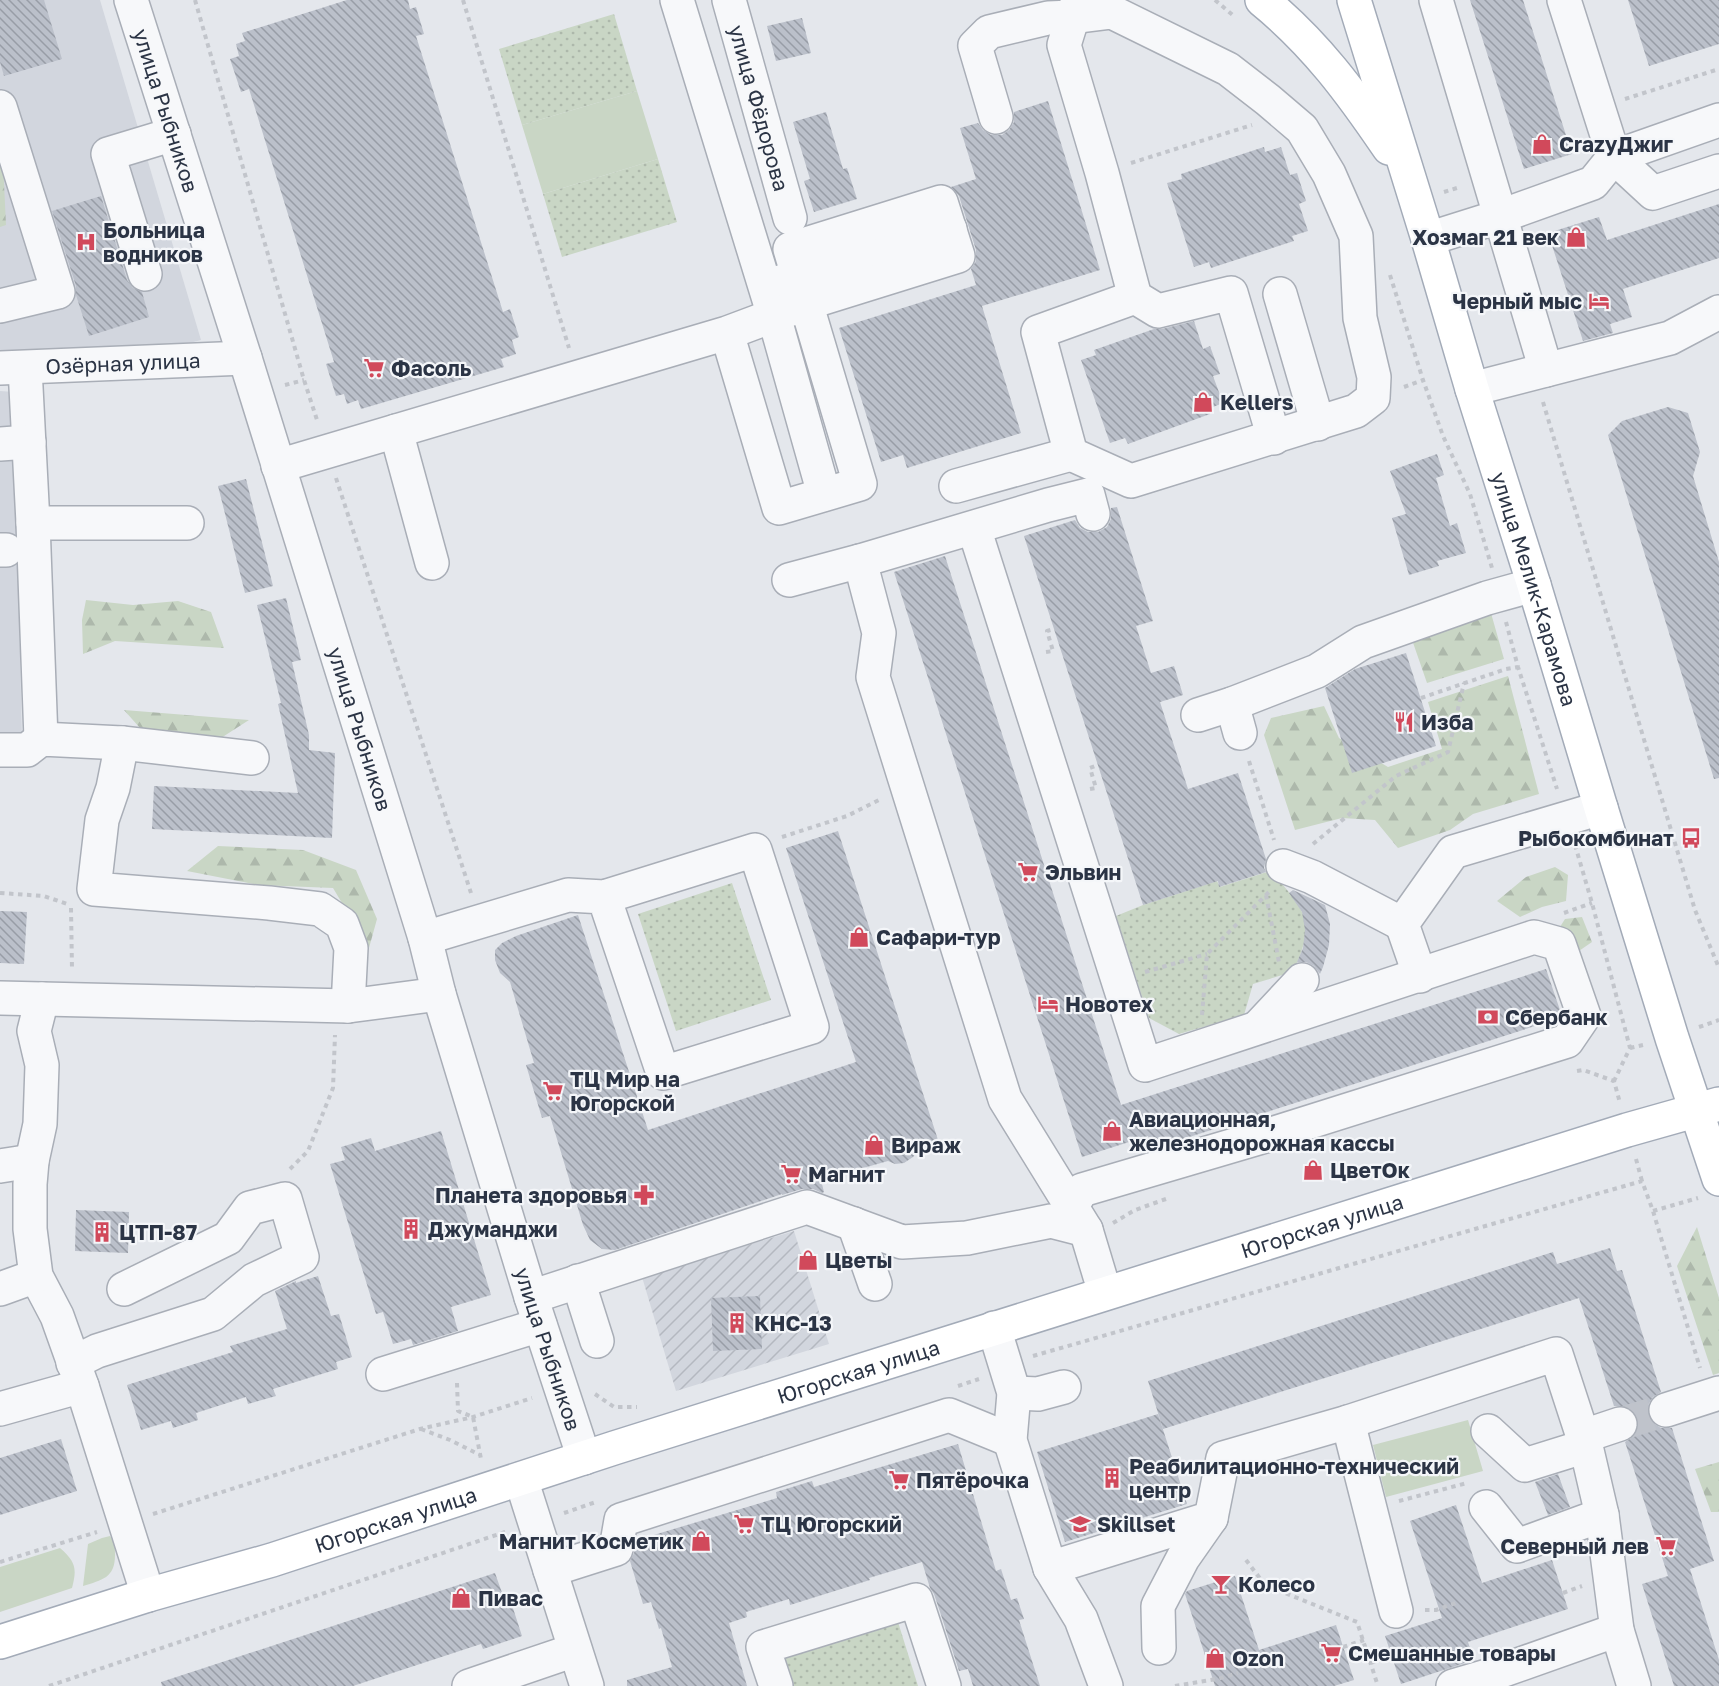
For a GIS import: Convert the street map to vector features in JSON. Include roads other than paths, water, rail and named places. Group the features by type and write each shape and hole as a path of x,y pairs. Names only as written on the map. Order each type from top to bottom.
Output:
{"main road":[{"name":"улица Мелик-Карамова","path":"1354,0 1472,390 1534,585 1600,808 1708,1108 1713,1187"},
{"path":"1252,11 1279,14 1320,55 1355,99 1407,174"},
{"name":"Югорская улица","path":"0,1642 148,1595 272,1560 584,1458 1105,1293 1627,1130 1708,1108"}],"street":[{"name":"улица Рыбников","path":"131,0 245,358 425,938 439,994 536,1311 584,1458"},
{"path":"677,0 769,301 824,494"},
{"name":"улица Фёдорова","path":"729,0 790,218"},
{"path":"1436,0 1501,216 1540,372"},
{"path":"1564,0 1614,157 1653,192 1719,171"},
{"path":"1075,9 1064,45 1135,297 1158,311 1231,293 1274,438"},
{"path":"956,486 1071,454 1131,481 1356,411 1373,398 1374,377 1360,318 1356,236 1329,174 1302,129 1228,69 1112,12 1075,9 1048,18 988,32 975,46 996,117"},
{"path":"0,107 58,292 0,306"},
{"path":"1428,239 1593,183 1614,157 1719,120"},
{"path":"146,274 108,154 174,134"},
{"path":"278,466 727,333 769,301 950,229"},
{"path":"727,333 779,508 860,484 803,289"},
{"path":"1280,294 1318,424"},
{"path":"1071,454 1038,332 1135,297"},
{"path":"1472,390 1670,338 1719,312"},
{"name":"Озёрная улица","path":"12,368 245,358"},
{"path":"12,368 14,443 33,523 41,739"},
{"path":"396,431 432,563"},
{"path":"789,580 841,573 974,528 1051,516 1088,495 1093,514"},
{"path":"33,523 187,523"},
{"path":"974,528 1145,1065 1534,938 1559,944 1584,1016 1567,1041 1265,1136 1082,1190 1079,1217"},
{"path":"841,573 879,633 873,677 1005,1098 1079,1217 1105,1293"},
{"path":"1198,715 1240,732 1317,671 1364,642 1499,594 1534,585"},
{"path":"0,750 27,750 41,739 122,743 252,758"},
{"path":"122,743 113,788 102,820 94,889 320,909 342,924 351,948 342,1006"},
{"path":"1402,924 1453,852 1600,808"},
{"path":"425,938 568,896 604,897 755,850 812,1027 663,1073 604,897"},
{"path":"1283,866 1312,877 1402,924 1420,976"},
{"path":"1257,1028 1294,989"},
{"path":"0,998 342,1006 439,994"},
{"path":"57,999 34,1031 42,1065 40,1125 32,1161 30,1184 30,1229 36,1276 57,1316 148,1595"},
{"path":"0,1166 32,1161"},
{"path":"0,1409 77,1375 97,1351 213,1314 254,1280 302,1257 285,1199 250,1208 228,1238 124,1289"},
{"path":"383,1374 457,1351 536,1311 578,1281 807,1207 902,1242 967,1238 1079,1217"},
{"path":"854,1224 875,1284"},
{"path":"0,1289 36,1276"},
{"path":"578,1281 597,1341"},
{"path":"994,1328 1014,1392 1010,1440 1050,1568 1081,1619 1106,1686"},
{"path":"1159,1648 1158,1606 1184,1558 1211,1518 1223,1458 1348,1422 1556,1354 1585,1441 1602,1515 1617,1630 1634,1686"},
{"path":"1014,1392 1038,1394 1064,1387"},
{"path":"1666,1410 1719,1393"},
{"path":"550,1570 616,1549 621,1520 950,1414 1010,1440"},
{"path":"1348,1422 1396,1611"},
{"path":"1488,1431 1525,1465 1620,1424"},
{"path":"521,1479 587,1686"},
{"path":"1478,1494 1517,1546 1602,1515"},
{"path":"1050,1568 1211,1518"},
{"path":"776,1686 763,1647 916,1600 944,1686"},
{"path":"1453,1686 1489,1681 1617,1630"},
{"path":"469,1686 574,1650"}],"tunnel":[{"path":"1620,1424 1666,1410"}],"place":[{"name":"CrazyДжиг","path":"1542,144"},
{"name":"Хозмаг 21 век","path":"1576,237"},
{"name":"Больница водников","path":"86,242"},
{"name":"Черный мыс","path":"1599,301"},
{"name":"Фасоль","path":"374,368"},
{"name":"Kellers","path":"1203,402"},
{"name":"Изба","path":"1404,722"},
{"name":"Рыбокомбинат","path":"1691,838"},
{"name":"Эльвин","path":"1028,872"},
{"name":"Сафари-тур","path":"859,937"},
{"name":"Новотех","path":"1048,1004"},
{"name":"Сбербанк","path":"1488,1017"},
{"name":"ТЦ Мир на Югорской","path":"553,1091"},
{"name":"Авиационная, железнодорожная кассы","path":"1112,1131"},
{"name":"Вираж","path":"874,1145"},
{"name":"ЦветОк","path":"1313,1170"},
{"name":"Магнит","path":"791,1174"},
{"name":"Планета здоровья","path":"644,1195"},
{"name":"Джуманджи","path":"411,1229"},
{"name":"ЦТП-87","path":"102,1232"},
{"name":"Цветы","path":"808,1260"},
{"name":"КНС-13","path":"737,1323"},
{"name":"Реабилитационно-технический центр","path":"1112,1478"},
{"name":"Пятёрочка","path":"899,1480"},
{"name":"ТЦ Югорский","path":"744,1524"},
{"name":"Skillset","path":"1080,1524"},
{"name":"Магнит Косметик","path":"701,1541"},
{"name":"Северный лев","path":"1666,1546"},
{"name":"Колесо","path":"1221,1584"},
{"name":"Пивас","path":"461,1598"},
{"name":"Смешанные товары","path":"1331,1653"},
{"name":"Ozon","path":"1215,1658"}]}
